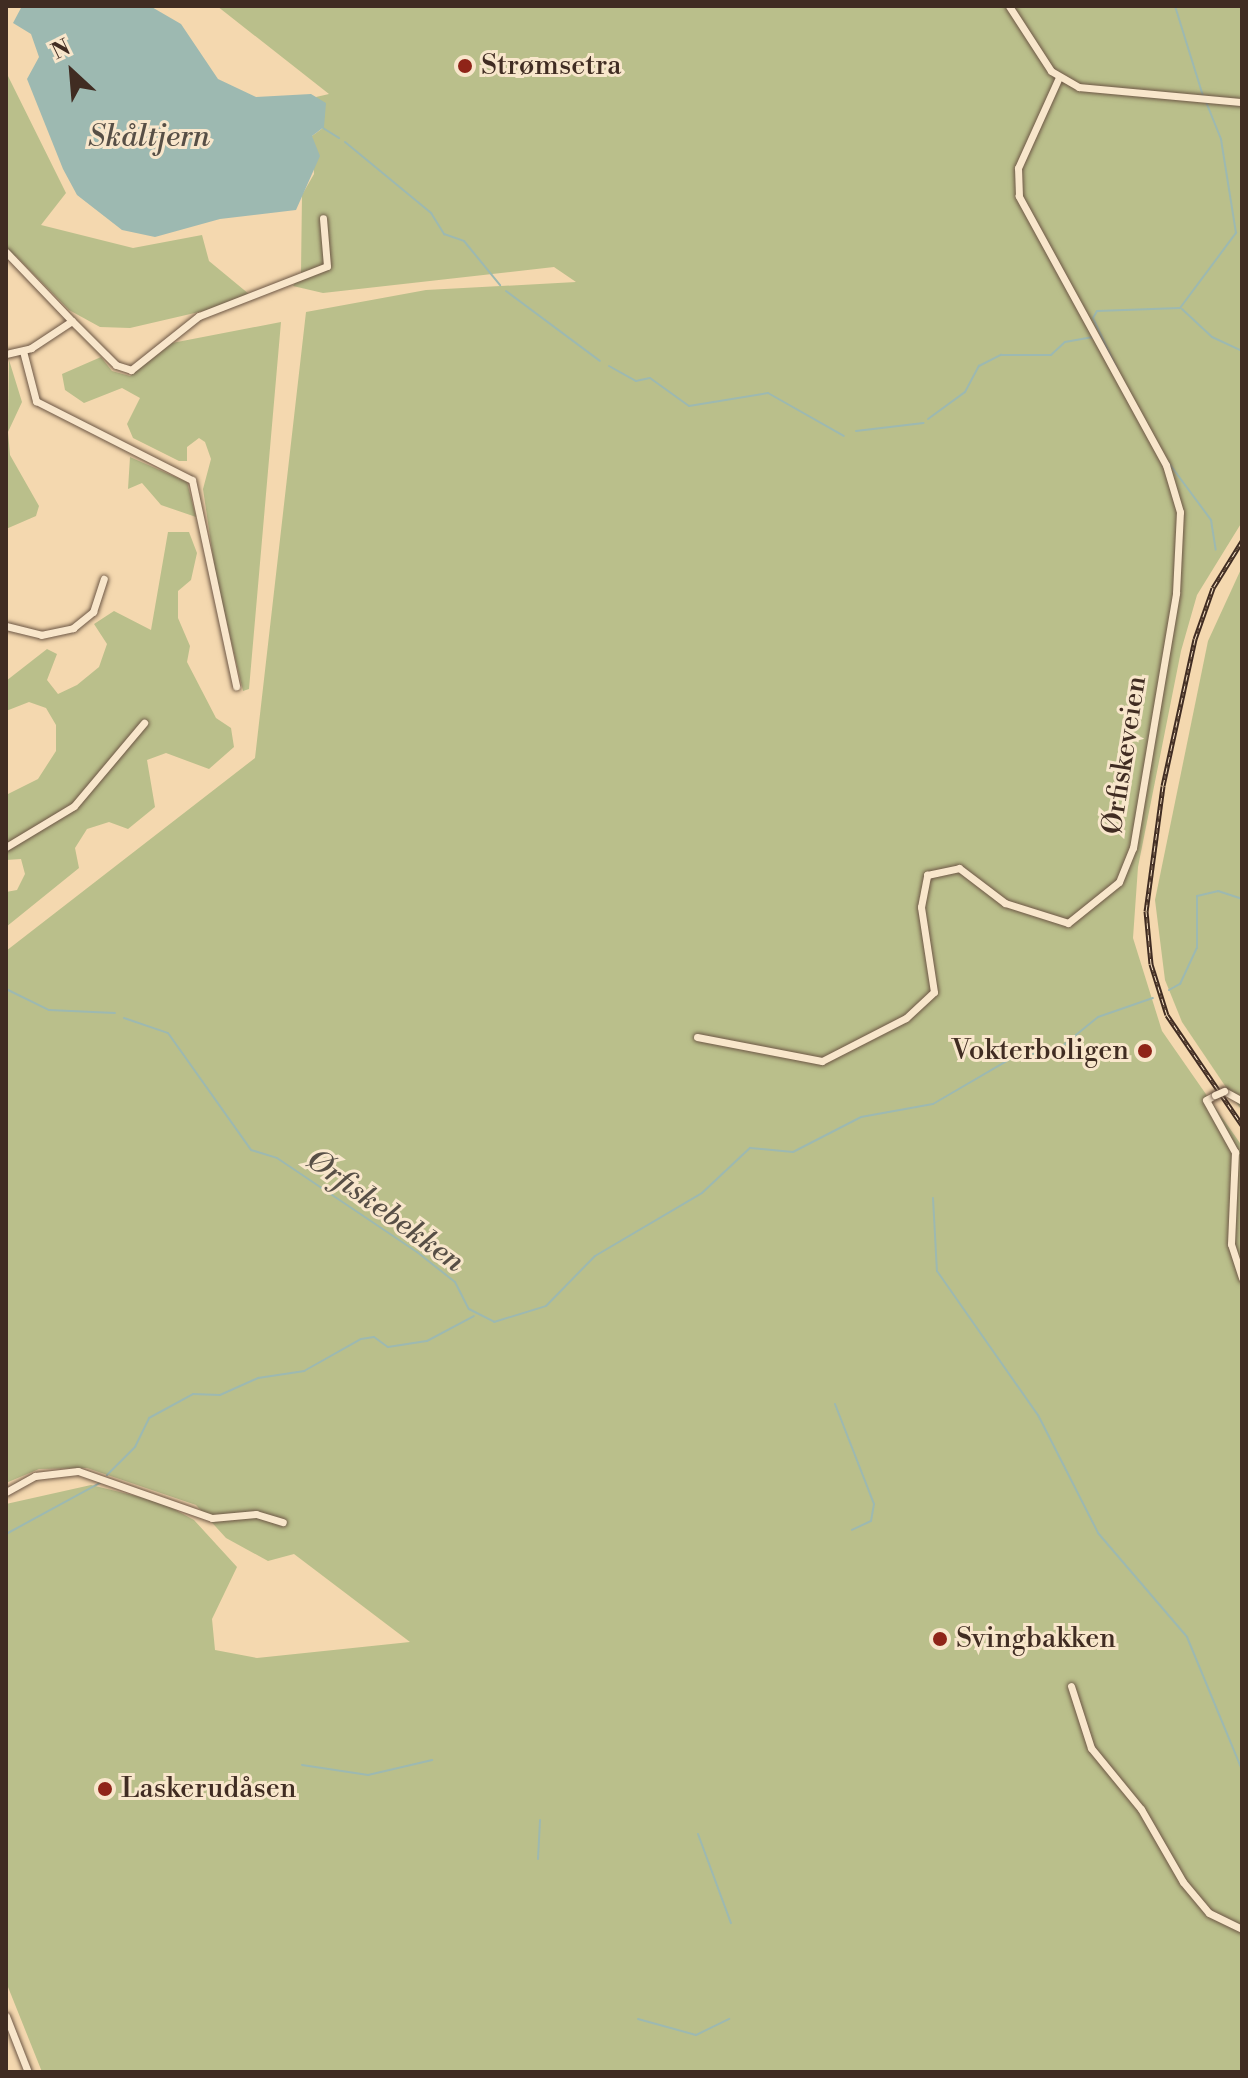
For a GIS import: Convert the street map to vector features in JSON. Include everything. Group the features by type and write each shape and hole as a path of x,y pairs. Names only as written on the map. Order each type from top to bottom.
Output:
{"street":[{"path":"1009,6 1059,77 1127,97 1242,102"},
{"name":"Ørfiskeveien","path":"697,1037 822,1061 906,1018 934,992 921,907 927,875 959,868 1005,903 1068,923 1119,882 1129,860 1159,708 1180,512 1166,465 1019,196 1018,168 1059,77"},
{"path":"6,252 116,365 131,370 199,316 327,266 323,218"},
{"path":"6,354 23,351 72,321"},
{"path":"23,351 36,401 192,480 236,686"},
{"path":"6,626 41,635 73,628 93,612 104,579"},
{"path":"6,847 74,806 144,723"},
{"path":"1242,1101 1224,1091 1206,1100 1235,1152 1231,1244 1242,1278"},
{"path":"6,1492 35,1476 78,1471 212,1518 256,1514 283,1522"},
{"path":"1071,1686 1091,1748 1141,1809 1183,1882 1209,1913 1242,1929"},
{"path":"6,2016 28,2072"}],"green space":[{"path":"217,6 1242,6 1242,522 1197,595 1181,651 1138,867 1133,938 1162,1031 1242,1146 1242,2072 42,2072 6,1982 6,1504 91,1485 161,1502 194,1520 237,1567 212,1619 215,1650 257,1658 410,1642 294,1554 268,1561 226,1538 196,1505 87,1468 39,1469 6,1483 6,951 255,758 306,312 426,290 576,282 554,267 323,293 293,286 301,273 302,195 314,174 312,136 323,128 316,97 329,94"},
{"path":"6,72 66,193 41,225 133,248 202,235 209,261 255,299 130,328 100,327 69,310 16,256 6,257"},
{"path":"281,322 249,689 243,691 216,577 203,489 211,459 205,442 199,438 187,447 187,461 179,461 133,438 127,424 140,398 122,388 84,403 65,390 62,374 101,357 112,371 130,376 172,343"},
{"path":"9,360 22,402 8,432 10,455 39,506 36,516 6,529"},
{"path":"130,457 187,482 196,517 161,505 142,483 128,489"},
{"path":"168,532 189,532 197,553 191,580 178,591 178,618 190,646 187,662 216,718 231,728 234,747 209,769 166,753 147,760 155,807 128,829 109,822 87,829 75,848 79,868 6,927 6,892 17,890 25,874 21,859 6,860 6,795 38,779 56,751 56,725 46,708 29,702 6,711 6,681 47,649 57,654 47,680 58,694 77,685 99,667 107,644 94,624 114,611 151,630"},
{"path":"1242,567 1242,1111 1182,1022 1165,980 1155,900 1208,641"}],"water":[{"name":"Skåltjern","path":"22,6 150,6 181,24 218,79 256,97 311,94 326,103 324,127 312,136 320,156 296,210 220,219 155,237 122,230 77,195 63,169 27,79 39,57 31,34 13,23"}],"waterway":[{"path":"1175,6 1203,96"},
{"path":"1117,369 1093,318 1097,311 1180,308 1236,233 1221,139 1206,102"},
{"path":"323,128 339,138"},
{"path":"345,142 431,213 444,234 464,241 500,285"},
{"path":"506,291 600,361"},
{"path":"1182,309 1212,337 1242,351"},
{"path":"928,419 965,392 979,366 1001,355 1051,355 1065,342 1092,337"},
{"path":"609,366 636,381 650,378 689,406 768,393 844,436"},
{"path":"856,431 924,423"},
{"path":"1168,462 1211,520 1216,550"},
{"name":"Ørfiskebekken","path":"1169,990 1180,984 1197,948 1197,896 1218,891 1242,899"},
{"name":"Ørfiskebekken","path":"6,989 49,1010 115,1013"},
{"name":"Ørfiskebekken","path":"124,1018 168,1033 251,1150 277,1158 417,1252 455,1282 469,1309 494,1322 546,1306 595,1256 702,1193 750,1148 793,1152 861,1117 933,1104 1012,1058 1060,1048 1098,1017 1153,998"},
{"path":"933,1198 937,1271 1038,1415 1098,1533 1187,1637 1242,1770"},
{"path":"107,1475 135,1447 149,1418 193,1394 220,1395 258,1378 304,1371 361,1339 374,1337 388,1347 427,1341 474,1316"},
{"path":"835,1404 874,1504 871,1521 852,1530"},
{"path":"6,1534 100,1483"},
{"path":"302,1765 368,1775 432,1760"},
{"path":"538,1859 540,1820"},
{"path":"698,1834 731,1923"},
{"path":"638,2019 696,2035 729,2019"}],"railway":[{"path":"1242,541 1213,588 1195,639 1163,786 1146,911 1151,964 1167,1015 1242,1125"}],"place":[{"name":"Strømsetra","path":"465,66"},
{"name":"Vokterboligen","path":"1145,1051"},
{"name":"Svingbakken","path":"940,1639"},
{"name":"Laskerudåsen","path":"105,1789"}]}
